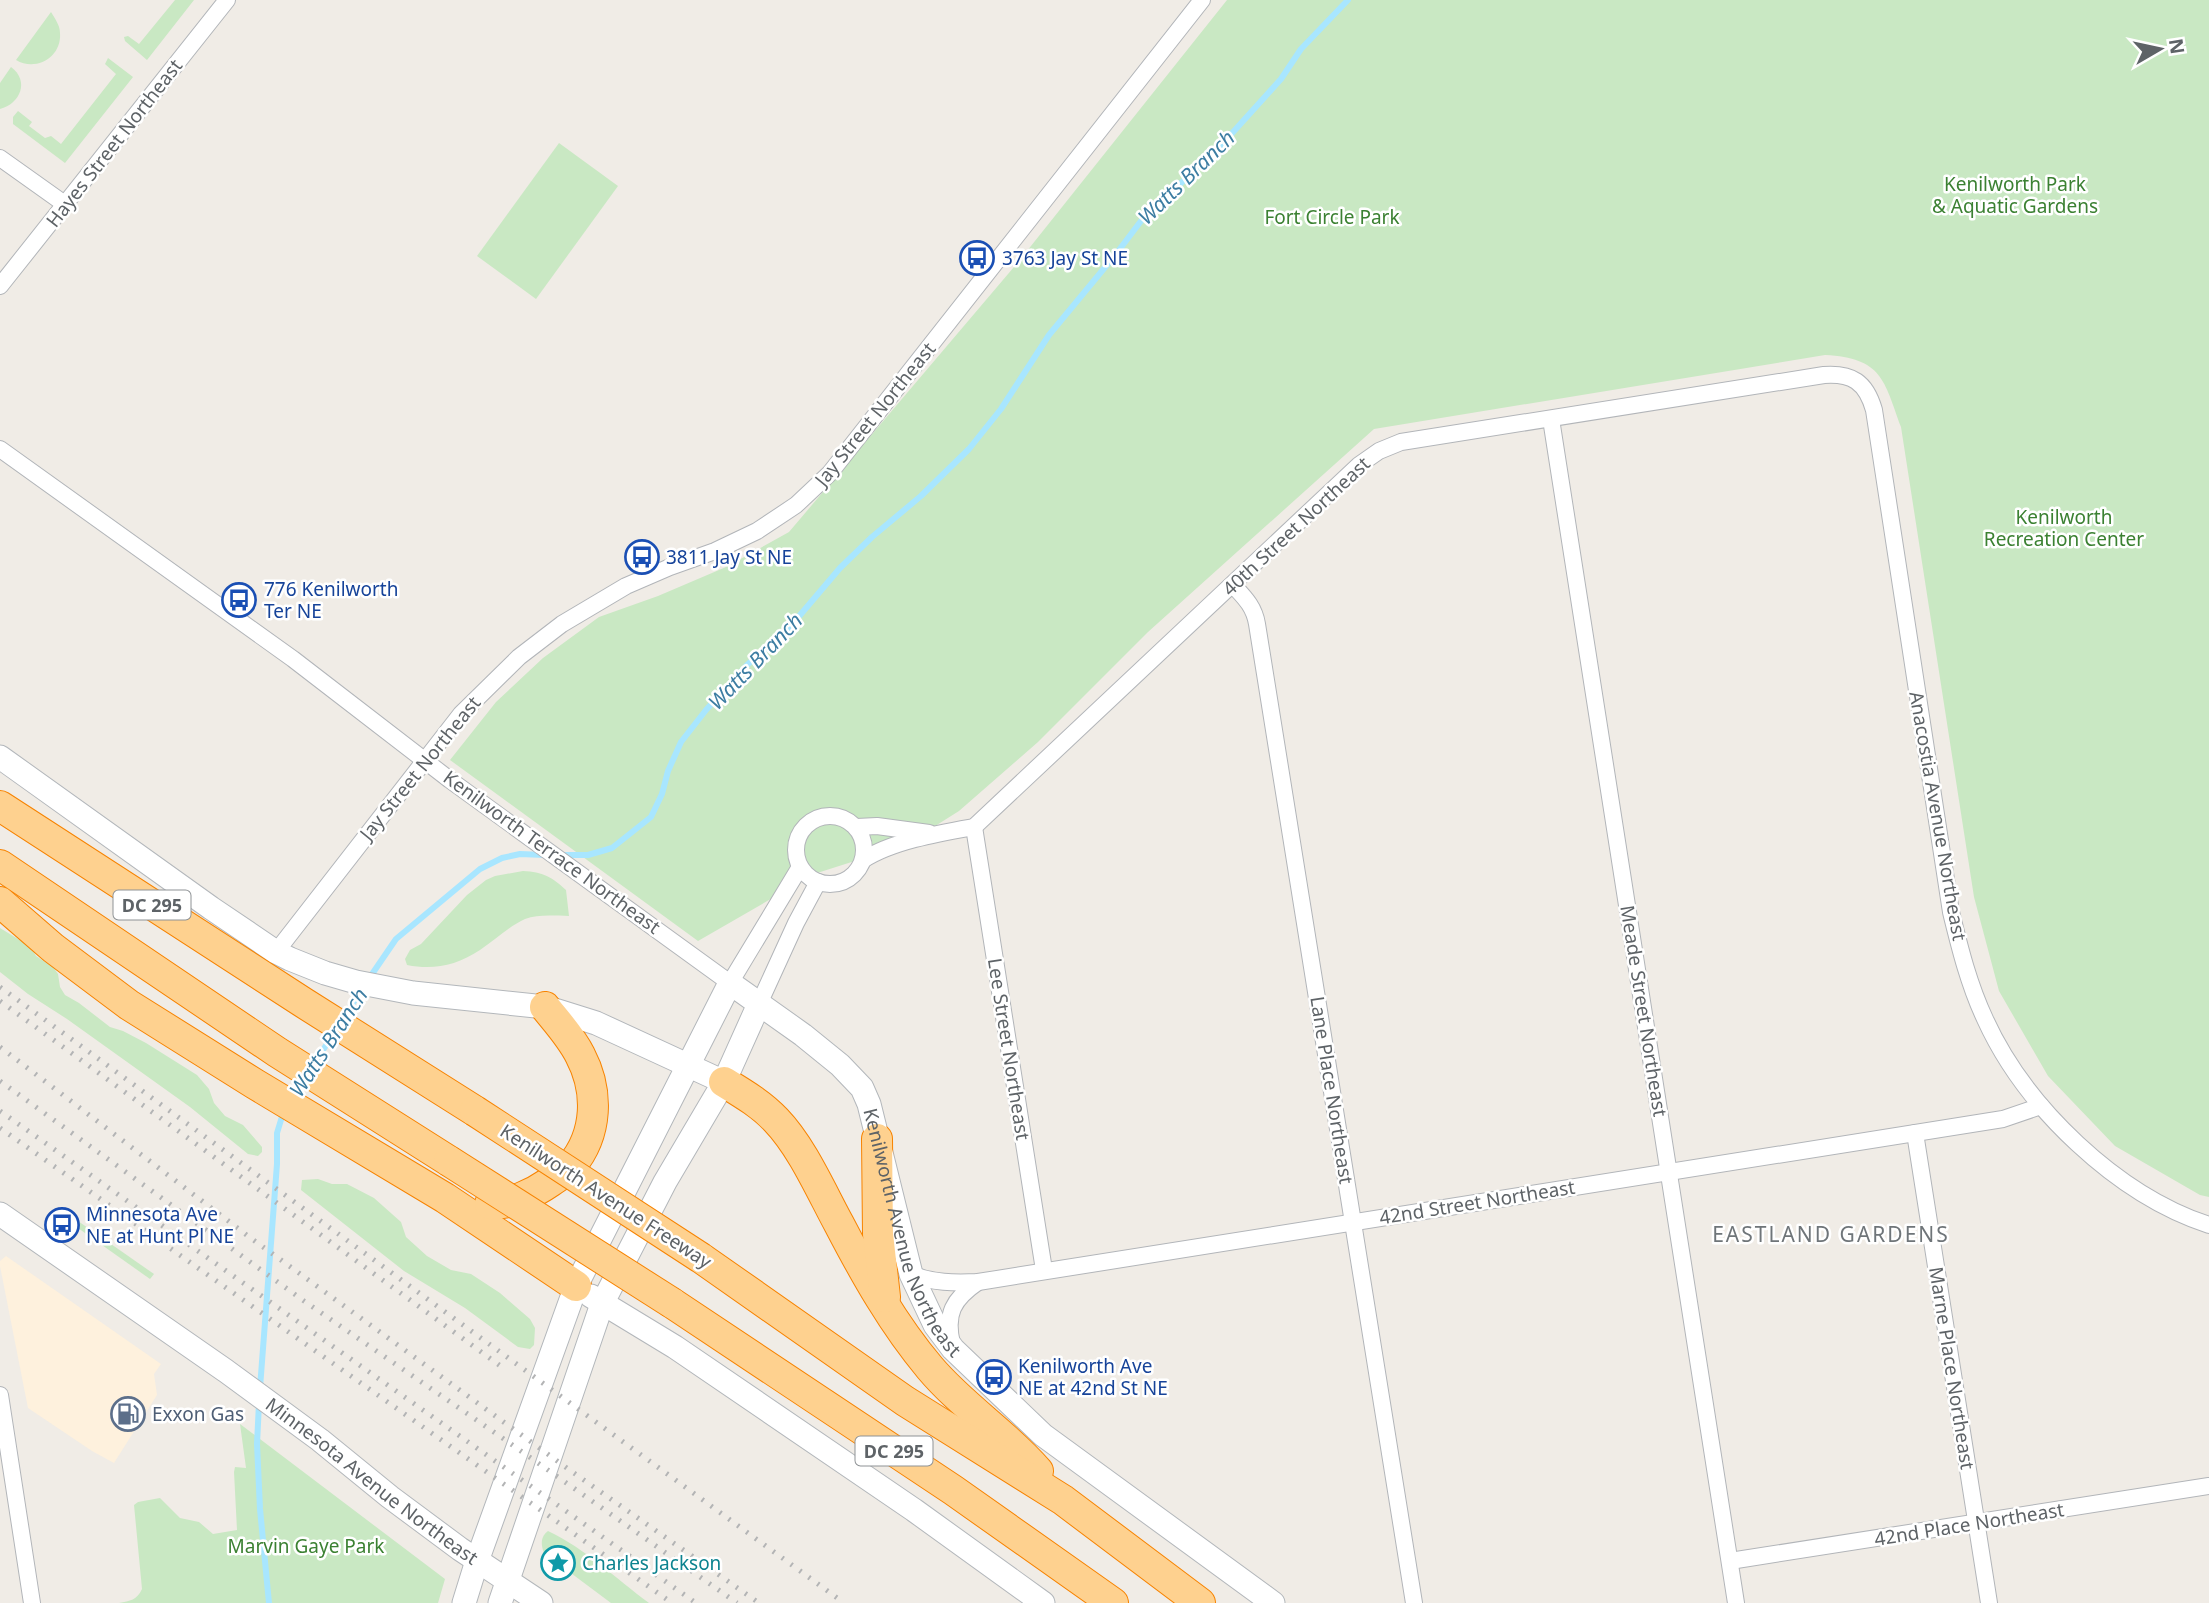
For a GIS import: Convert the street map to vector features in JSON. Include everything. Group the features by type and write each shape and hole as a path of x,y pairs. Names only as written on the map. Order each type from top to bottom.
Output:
{"highway":[{"name":"Kenilworth Avenue Freeway","path":"0,806 701,1258 905,1401 1063,1500 1200,1603"},
{"name":"DC 295","path":"0,865 276,1052 673,1303 953,1490 1113,1603"},
{"path":"0,902 53,948 129,1005 445,1198 576,1286"},
{"path":"445,1198 497,1204 536,1192 570,1168 587,1142 594,1106 593,1089 581,1056 545,1007"},
{"path":"724,1082 751,1099 777,1121 806,1163 886,1308 931,1369 1023,1453 1063,1500"},
{"path":"877,1139 878,1234 886,1308"}],"main road":[{"path":"0,757 276,952 325,973 356,982 413,993 545,1007 596,1023 724,1082"},
{"path":"464,1603 576,1286 730,983"},
{"name":"Kenilworth Avenue Northeast","path":"730,983 803,1035 854,1077 862,1088 869,1104 911,1274 935,1325 953,1349 1043,1435 1273,1603"},
{"path":"503,1592 602,1304 665,1182 724,1082 759,1004"},
{"name":"Minnesota Avenue Northeast","path":"0,1214 281,1412 477,1561 503,1592 541,1603"},
{"path":"576,1286 686,1354 914,1510 1043,1603"}],"street":[{"name":"Hayes Street Northeast","path":"0,286 227,0"},
{"name":"Jay Street Northeast","path":"276,952 426,759 480,694 519,657 562,624 606,597 670,566 715,551 757,531 814,490 866,430 1202,0"},
{"path":"0,158 66,205"},
{"name":"40th Street Northeast","path":"974,828 1359,465 1379,451 1401,442 1825,375"},
{"name":"Anacostia Avenue Northeast","path":"1825,375 1844,375 1852,379 1861,384 1871,400 1956,932 1967,973 1986,1021 2012,1067 2041,1106 2080,1146 2113,1173 2167,1206 2209,1225"},
{"name":"Meade Street Northeast","path":"1551,419 1736,1603"},
{"name":"Kenilworth Terrace Northeast","path":"0,449 293,659 730,983"},
{"name":"Lane Place Northeast","path":"1233,584 1254,610 1257,624 1413,1603"},
{"path":"827,815 849,820 863,837 863,860 859,870 841,883 818,882 800,867 796,856 799,834 816,818 827,815"},
{"path":"857,827 877,826 934,834"},
{"path":"863,860 875,852 934,834 974,828"},
{"name":"Lee Street Northeast","path":"974,828 1044,1270"},
{"path":"730,983 800,867"},
{"path":"759,1004 818,882"},
{"name":"42nd Street Northeast","path":"911,1274 940,1282 978,1282 2003,1119 2041,1106"},
{"name":"Marne Place Northeast","path":"1915,1133 1990,1603"},
{"path":"953,1349 949,1330 955,1303 963,1292 978,1282"},
{"path":"0,1395 32,1603"},
{"name":"42nd Place Northeast","path":"1730,1561 2209,1486"}],"shaded area":[{"path":"6,1256 161,1364 154,1374 157,1395 114,1463 28,1408 0,1266 0,1261"}],"green space":[{"path":"175,0 194,0 147,60 125,41 124,37 128,36 139,44"},
{"name":"Fort Circle Park","path":"1227,0 2209,0 2209,1197 2200,1195 2115,1146 2048,1076 1999,991 1974,897 1901,427 1885,384 1878,375 1859,361 1844,357 1825,355 1374,429 1148,632 1038,742 959,811 905,845 814,874 698,941 450,760 496,702 543,658 599,617 726,567 789,532 1019,261"},
{"path":"51,12 60,30 57,49 39,63 16,60"},
{"path":"108,58 133,77 65,163 13,124 13,117 18,111 32,122 29,126 45,138 51,136 61,144 116,74 105,64"},
{"path":"11,67 20,79 20,91 13,102 0,109 0,83"},
{"path":"559,143 618,186 536,299 477,256"},
{"path":"523,871 547,876 566,890 569,916 525,919 480,950 453,963 435,967 407,965 405,959 410,950 421,944 467,895 495,876"},
{"path":"0,928 31,947 36,956 53,967 65,995 110,1027 146,1043 197,1075 209,1089 214,1103 225,1116 243,1125 262,1147 262,1152 258,1156 248,1154 190,1107 0,972"},
{"path":"318,1179 332,1184 347,1184 374,1198 401,1222 406,1237 427,1256 451,1270 471,1274 500,1293 530,1319 535,1328 534,1345 530,1349 518,1347 465,1308 404,1271 301,1190 302,1180"},
{"path":"65,1212 154,1274 150,1279 61,1216"},
{"name":"Marvin Gaye Park","path":"240,1424 445,1579 438,1603 119,1603 138,1596 142,1589 134,1505 138,1502 160,1498 180,1518 199,1522 213,1534 237,1530 234,1472 235,1467 246,1468"},
{"path":"548,1531 588,1555 649,1603 611,1603 544,1553 542,1541"}],"waterway":[{"name":"Watts Branch","path":"559,855 588,855 612,848 651,817 681,742 706,710 748,664 784,634 840,568 969,449 1001,409 1049,335 1144,217 1216,151 1281,79 1301,49 1348,0"},
{"name":"Watts Branch","path":"368,980 396,939 480,869 502,858 520,854 545,855"},
{"name":"Watts Branch","path":"343,1018 362,989"},
{"name":"Watts Branch","path":"313,1066 335,1031"},
{"name":"Watts Branch","path":"292,1098 305,1078"},
{"name":"Watts Branch","path":"260,1388 277,1133 284,1110"},
{"name":"Watts Branch","path":"259,1403 257,1444 260,1509 269,1603"}],"railway":[{"path":"0,987 844,1603"},
{"path":"0,1001 506,1370"},
{"path":"0,1047 248,1236 571,1471 759,1603"},
{"path":"0,1081 304,1301 737,1603"},
{"path":"0,1111 696,1603"},
{"path":"0,1128 672,1603"}],"place":[{"name":"3763 Jay St NE","path":"977,258"},
{"name":"3811 Jay St NE","path":"642,557"},
{"name":"776 Kenilworth Ter NE","path":"239,600"},
{"name":"Minnesota Ave NE at Hunt Pl NE","path":"62,1225"},
{"name":"Kenilworth Ave NE at 42nd St NE","path":"994,1377"},
{"name":"Exxon Gas","path":"128,1414"},
{"name":"Charles Jackson","path":"558,1563"}],"district":[{"name":"EASTLAND GARDENS","path":"1831,1234"}],"park label":[{"name":"Kenilworth Park & Aquatic Gardens","path":"2015,195"},
{"name":"Kenilworth Recreation Center","path":"2064,528"}]}
